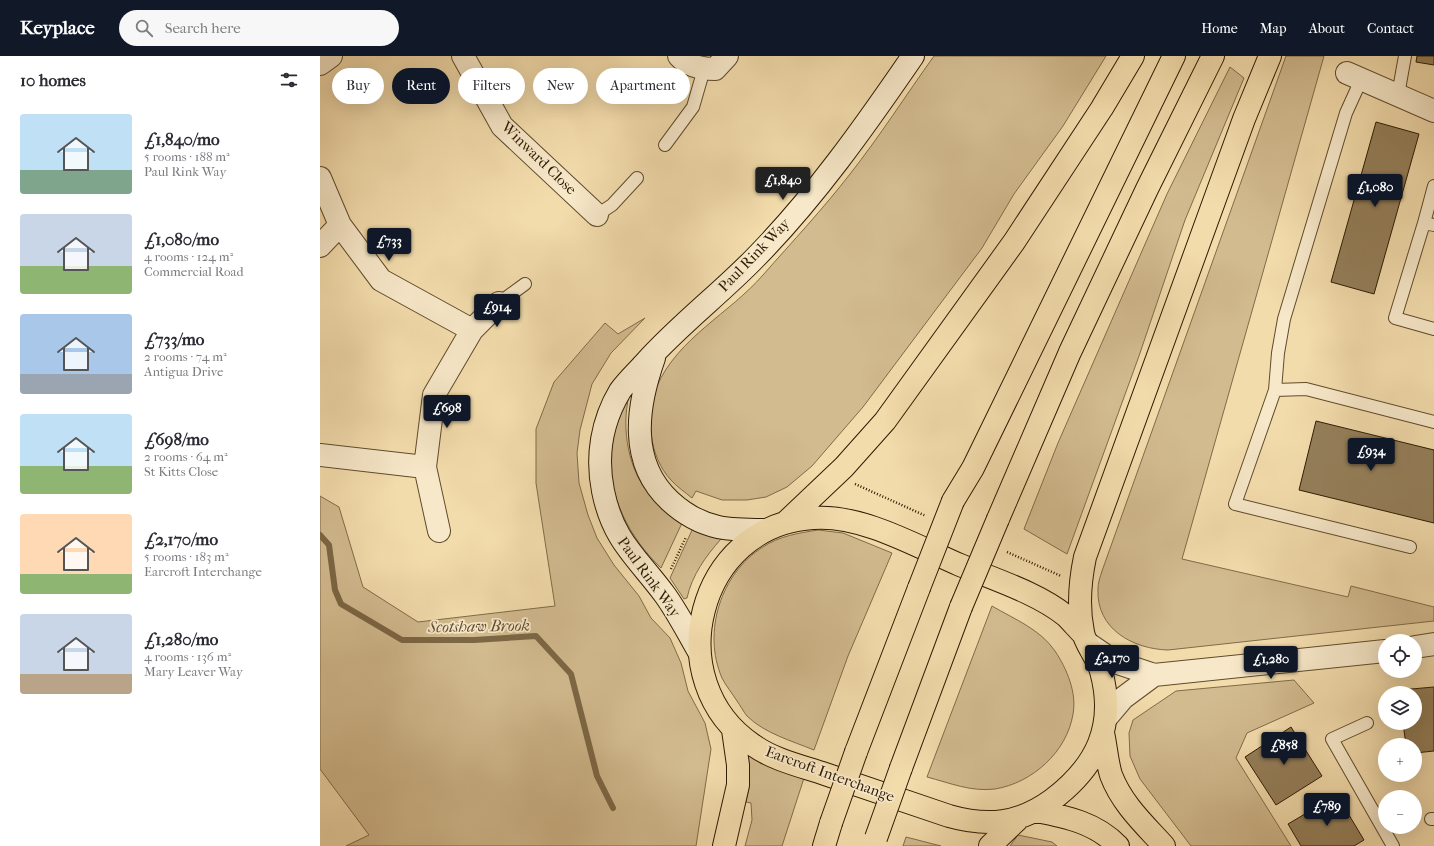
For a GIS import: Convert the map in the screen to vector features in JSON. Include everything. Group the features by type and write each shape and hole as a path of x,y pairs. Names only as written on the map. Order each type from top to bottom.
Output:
{"highway":[{"path":"786,522 841,470 885,421 1014,242 1102,108 1133,56"},
{"path":"824,846 856,752 953,501 973,468 1174,56"},
{"path":"875,842 961,607 998,518 1070,352 1147,189 1213,56"},
{"path":"1086,640 1081,576 1094,529 1244,119 1270,56"},
{"name":"Earcroft Interchange","path":"812,518 836,518 871,527 1047,604 1066,616 1086,640 1101,669 1106,693 1105,725 1096,752 1079,776 1027,815 986,823 967,821 781,760 754,746 732,730 711,695 703,674 699,652 700,628 705,602 716,579 729,560 746,543 763,530 786,522 812,518"},
{"path":"1105,725 1111,773 1118,791 1128,806 1164,846"},
{"path":"724,846 738,785 738,765 732,730"},
{"path":"990,846 1027,815 1065,816 1084,822 1099,830 1118,846"}],"street":[{"path":"320,64 331,56"},
{"name":"Winward Close","path":"463,56 502,126 597,215"},
{"path":"679,56 683,60 704,69 716,69 727,56"},
{"name":"Paul Rink Way","path":"699,652 679,616 661,590 630,554 618,536 605,498 599,463 601,439 608,414 621,389 658,349 755,258 806,200 867,122 914,56"},
{"path":"1354,76 1434,111"},
{"path":"320,178 340,225 381,280 472,330"},
{"path":"320,246 340,225"},
{"path":"439,531 425,467 434,395 472,330 498,303"},
{"name":"Paul Rink Way","path":"658,349 646,381 640,407 639,433 642,456 650,476 663,494 678,509 694,519 716,527 738,530 763,530"},
{"path":"320,455 425,467"},
{"path":"1086,640 1115,662 1154,675 1378,652"},
{"path":"1422,645 1434,644"},
{"path":"1105,725 1123,698 1154,675"}],"lane":[{"path":"1398,96 1405,56"},
{"path":"665,145 693,107 704,69"},
{"path":"1354,76 1346,113 1284,319 1278,353 1276,390 1235,504 1410,547"},
{"path":"597,215 612,205 637,178"},
{"path":"1434,186 1429,224 1395,318 1434,329"},
{"path":"498,303 524,284"},
{"path":"1276,390 1306,389 1434,422"},
{"path":"1366,723 1332,739 1393,846"}],"path":[{"path":"841,470 846,480 932,518"},
{"path":"661,590 694,519"},
{"path":"1004,551 1061,576 1081,576"}],"shaded area":[{"path":"934,56 1106,56 1063,126 1014,194 982,248 863,407 812,466 787,487 766,497 747,500 722,500 696,491 692,498 673,483 664,471 658,460 651,435 650,422 653,397 666,369 691,340 750,289 818,213 861,160"},
{"path":"1286,56 1324,56 1182,559 1348,597 1351,586 1434,607 1434,621 1168,650 1142,646 1130,641 1110,626 1103,615 1099,603 1099,582"},
{"path":"1230,67 1244,78 1185,220 1139,356 1067,554 1024,529 1058,443 1167,194"},
{"path":"645,318 611,353 592,384 580,430 577,453 579,483 588,515 597,538 614,565 639,596 651,618 670,638 681,663 688,691 705,723 711,749 696,846 346,846 369,835 320,769 320,496 339,507 363,587 418,622 555,606 536,483 536,429 554,382 605,323 618,334"},
{"path":"629,396 626,435 628,449 637,475 652,497 682,523 661,568 639,543 630,529 617,500 613,484 610,467 611,432"},
{"path":"693,528 720,536 721,539 700,566 692,581 687,598 684,599 670,578"},
{"path":"818,530 843,533 892,553 848,656 814,750 770,732 747,716 722,678 716,660 714,642 715,623 719,605 726,588 736,572 748,558 769,543 776,540 796,534"},
{"path":"992,606 1026,625 1049,643 1067,673 1074,698 1074,706 1069,728 1063,741 1046,764 1034,773 1009,786 986,790 969,788 927,777"},
{"path":"1294,680 1314,703 1247,733 1236,758 1291,846 1191,846 1140,779 1130,756 1129,733 1133,720 1176,691"},
{"path":"748,755 764,764 804,778 782,846 745,846 752,820 751,803 746,802 749,788"},
{"path":"1018,835 1052,842 1057,846 1010,846"},
{"path":"906,837 941,846 903,846"}],"building":[{"path":"1417,56 1434,56 1434,65 1416,62"},
{"path":"1376,122 1419,134 1374,294 1331,282"},
{"path":"1316,421 1434,450 1434,523 1299,490"},
{"path":"1434,687 1434,751 1422,752 1422,738 1405,738 1404,730 1422,730 1422,688"},
{"path":"1291,727 1322,776 1276,805 1245,757"},
{"path":"1337,795 1364,840 1354,846 1301,846 1288,824"}],"waterway":[{"name":"Scotshaw Brook","path":"320,535 329,545 335,590 341,604 402,640 474,640 536,636 571,674 597,776 613,808"}]}
